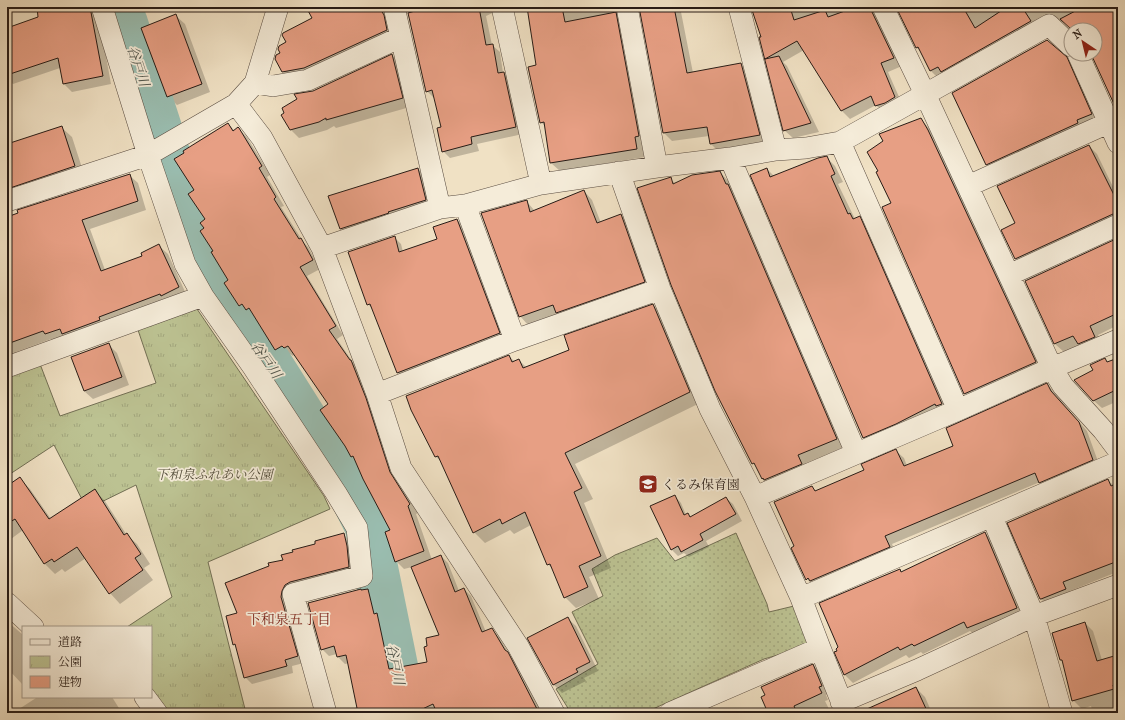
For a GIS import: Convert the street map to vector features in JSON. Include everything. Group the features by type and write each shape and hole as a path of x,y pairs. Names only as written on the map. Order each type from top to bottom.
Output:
{"street":[{"path":"102,7 151,153 185,264 203,296 253,367 357,528 362,576 293,594 326,713"},
{"path":"7,201 151,153 236,104 255,83 278,7"},
{"path":"394,7 440,208"},
{"path":"502,7 541,184"},
{"path":"627,7 656,167"},
{"path":"739,7 776,150"},
{"path":"883,7 1052,368 1063,386 1103,430 1118,450"},
{"path":"322,248 440,208 465,205 541,184 619,172 730,158 776,150 806,148 840,142 925,94 1048,16 1063,36"},
{"path":"255,83 273,86 308,80 401,37"},
{"path":"1081,62 1118,143"},
{"path":"236,104 262,138 322,248 377,394 401,468 518,646 554,713"},
{"path":"968,186 1108,123"},
{"path":"840,142 958,410"},
{"path":"730,158 856,453"},
{"path":"619,172 660,289 710,409 755,497 801,598 844,708 917,670 1034,616 1118,585"},
{"path":"465,205 515,340"},
{"path":"1009,275 1118,225"},
{"path":"377,394 515,340 660,289"},
{"path":"7,366 203,296"},
{"path":"755,497 1118,340"},
{"path":"801,598 1118,462"},
{"path":"992,517 1034,616 1062,713"},
{"path":"7,603 32,626"},
{"path":"670,713 820,648"},
{"path":"146,698 157,713"}],"green space":[{"name":"下和泉ふれあい公園","path":"197,309 324,496 330,509 208,562 246,713 168,713 152,692 152,626 128,626 172,597 136,485 87,509 54,445 7,476 7,376 40,364 60,416 156,383 138,330"},
{"path":"736,533 767,604 769,612 794,606 812,645 764,659 644,713 571,713 556,689 598,664 572,612 603,596 592,569 615,555 657,538 675,561"}],"building":[{"path":"37,7 90,7 103,76 63,84 58,58 7,75 7,28 38,17"},
{"path":"306,7 379,7 384,15 387,30 304,68 282,72 275,59 276,55 280,53 278,49 279,46 286,42 282,35 283,33 312,18"},
{"path":"429,7 479,7 486,45 493,44 498,73 504,72 516,127 471,137 472,144 442,152 437,128 441,127 432,90 426,92 408,13"},
{"path":"527,7 562,7 565,22 616,12 639,136 635,137 637,149 550,163 544,122 540,123 528,67 536,65"},
{"path":"639,7 674,7 687,73 741,63 760,135 710,144 707,127 663,133"},
{"path":"751,7 790,7 794,20 825,10 828,17 856,7 871,7 894,58 881,63 895,97 885,103 875,106 871,96 841,111 797,41 765,59 779,56 811,123 783,131 759,37 761,37"},
{"path":"896,7 963,7 975,28 1007,7 1022,7 1031,21 941,72 938,67 930,71 918,47 916,48"},
{"path":"1083,7 1112,7 1118,19 1118,102 1114,104 1095,62 1103,62 1103,22 1063,22 1060,19"},
{"path":"176,14 202,84 167,97 141,28"},
{"path":"1047,40 1063,54 1063,62 1069,62 1092,114 1077,120 1078,123 986,165 952,93"},
{"path":"392,54 403,98 326,120 326,118 319,122 290,130 281,115 284,113 282,108 297,99 294,94 313,91"},
{"path":"921,118 928,130 1036,362 964,394 882,207 891,203 876,172 878,171 867,152 883,141 879,134"},
{"path":"228,123 233,131 238,127 239,128 262,166 259,168 276,197 274,199 299,239 301,238 313,260 300,267 336,326 329,330 351,360 366,398 390,472 410,504 408,506 424,551 395,562 385,532 390,530 363,479 353,456 351,457 320,410 328,404 288,346 284,348 282,346 275,350 249,308 246,310 242,304 239,306 224,283 228,280 211,252 213,251 200,231 204,228 200,223 205,219 188,194 194,190 174,159 184,153 183,151"},
{"path":"62,126 75,166 10,188 7,180 7,144"},
{"path":"1089,145 1118,203 1118,213 1015,259 1001,230 1015,223 997,186"},
{"path":"827,156 835,174 831,176 848,214 850,213 853,219 860,216 942,404 936,406 935,404 896,424 863,438 750,175 767,168 770,177 818,158"},
{"path":"418,168 426,200 340,229 328,196"},
{"path":"720,171 726,184 728,184 837,439 798,455 802,464 764,480 763,478 762,479 754,463 752,464 715,391 671,285 637,188 671,177 673,184 692,175"},
{"path":"130,174 138,201 82,220 101,271 142,256 141,253 159,244 179,287 161,296 160,294 99,317 100,320 62,334 60,329 45,334 43,331 7,344 7,217 18,213 17,210"},
{"path":"584,190 597,223 621,214 645,282 556,313 553,305 519,317 481,213 527,200 530,212"},
{"path":"457,219 500,333 397,373 370,304 367,305 348,252 395,236 399,252 437,239 433,227"},
{"path":"1118,238 1118,313 1090,326 1095,337 1078,344 1073,336 1054,344 1025,281"},
{"path":"653,304 690,392 565,453 582,488 574,492 601,556 579,566 588,587 564,598 550,564 547,565 525,512 502,524 500,519 473,533 438,456 435,457 411,410 406,396 509,355 512,362 519,359 523,368 569,350 564,335"},
{"path":"109,343 122,377 84,391 71,357"},
{"path":"1105,358 1107,362 1118,358 1118,389 1093,401 1074,380 1093,370 1090,365"},
{"path":"1047,383 1051,391 1079,422 1093,460 1039,483 1035,473 885,536 890,547 810,581 808,578 806,580 791,548 794,546 774,502 812,486 815,491 864,470 861,464 896,449 904,466 953,446 946,428"},
{"path":"20,477 49,519 95,489 124,535 127,533 141,554 135,558 143,570 109,594 77,547 54,562 52,559 44,564 15,519 7,524 7,486"},
{"path":"1108,479 1111,486 1118,483 1118,561 1063,582 1066,589 1040,599 1007,523"},
{"path":"675,495 684,515 688,513 690,517 726,497 736,514 700,534 703,540 681,552 678,546 671,550 650,506"},
{"path":"985,532 1017,608 967,628 964,622 914,646 912,644 900,650 898,647 844,675 834,652 837,651 836,649 838,647 819,603 900,569 901,572"},
{"path":"344,533 349,567 290,582 285,585 282,591 281,597 298,656 285,660 287,666 244,678 235,644 233,645 226,616 237,613 225,583 269,566 268,563 283,560 281,555 293,552 292,550 315,544 315,541"},
{"path":"441,555 455,592 464,588 482,632 492,628 505,650 508,652 539,713 437,713 433,704 414,713 358,713 346,655 337,657 334,646 321,650 308,603 361,589 368,589 374,614 377,613 389,669 427,662 424,647 427,646 426,638 439,635 411,567"},
{"path":"568,617 590,662 576,669 578,672 553,685 527,638"},
{"path":"1085,622 1097,661 1114,656 1118,671 1118,684 1113,685 1114,689 1072,701 1062,660 1060,660 1052,633"},
{"path":"813,664 822,686 819,687 822,693 794,706 797,713 768,713 761,697 765,695 761,687"},
{"path":"916,687 928,713 858,713"}],"waterway":[{"name":"谷戸川","path":"119,7 209,281 270,364 347,486 367,526 405,713"}],"place":[{"name":"くるみ保育園","path":"648,484"}],"district":[{"name":"下和泉五丁目","path":"289,619"}]}
